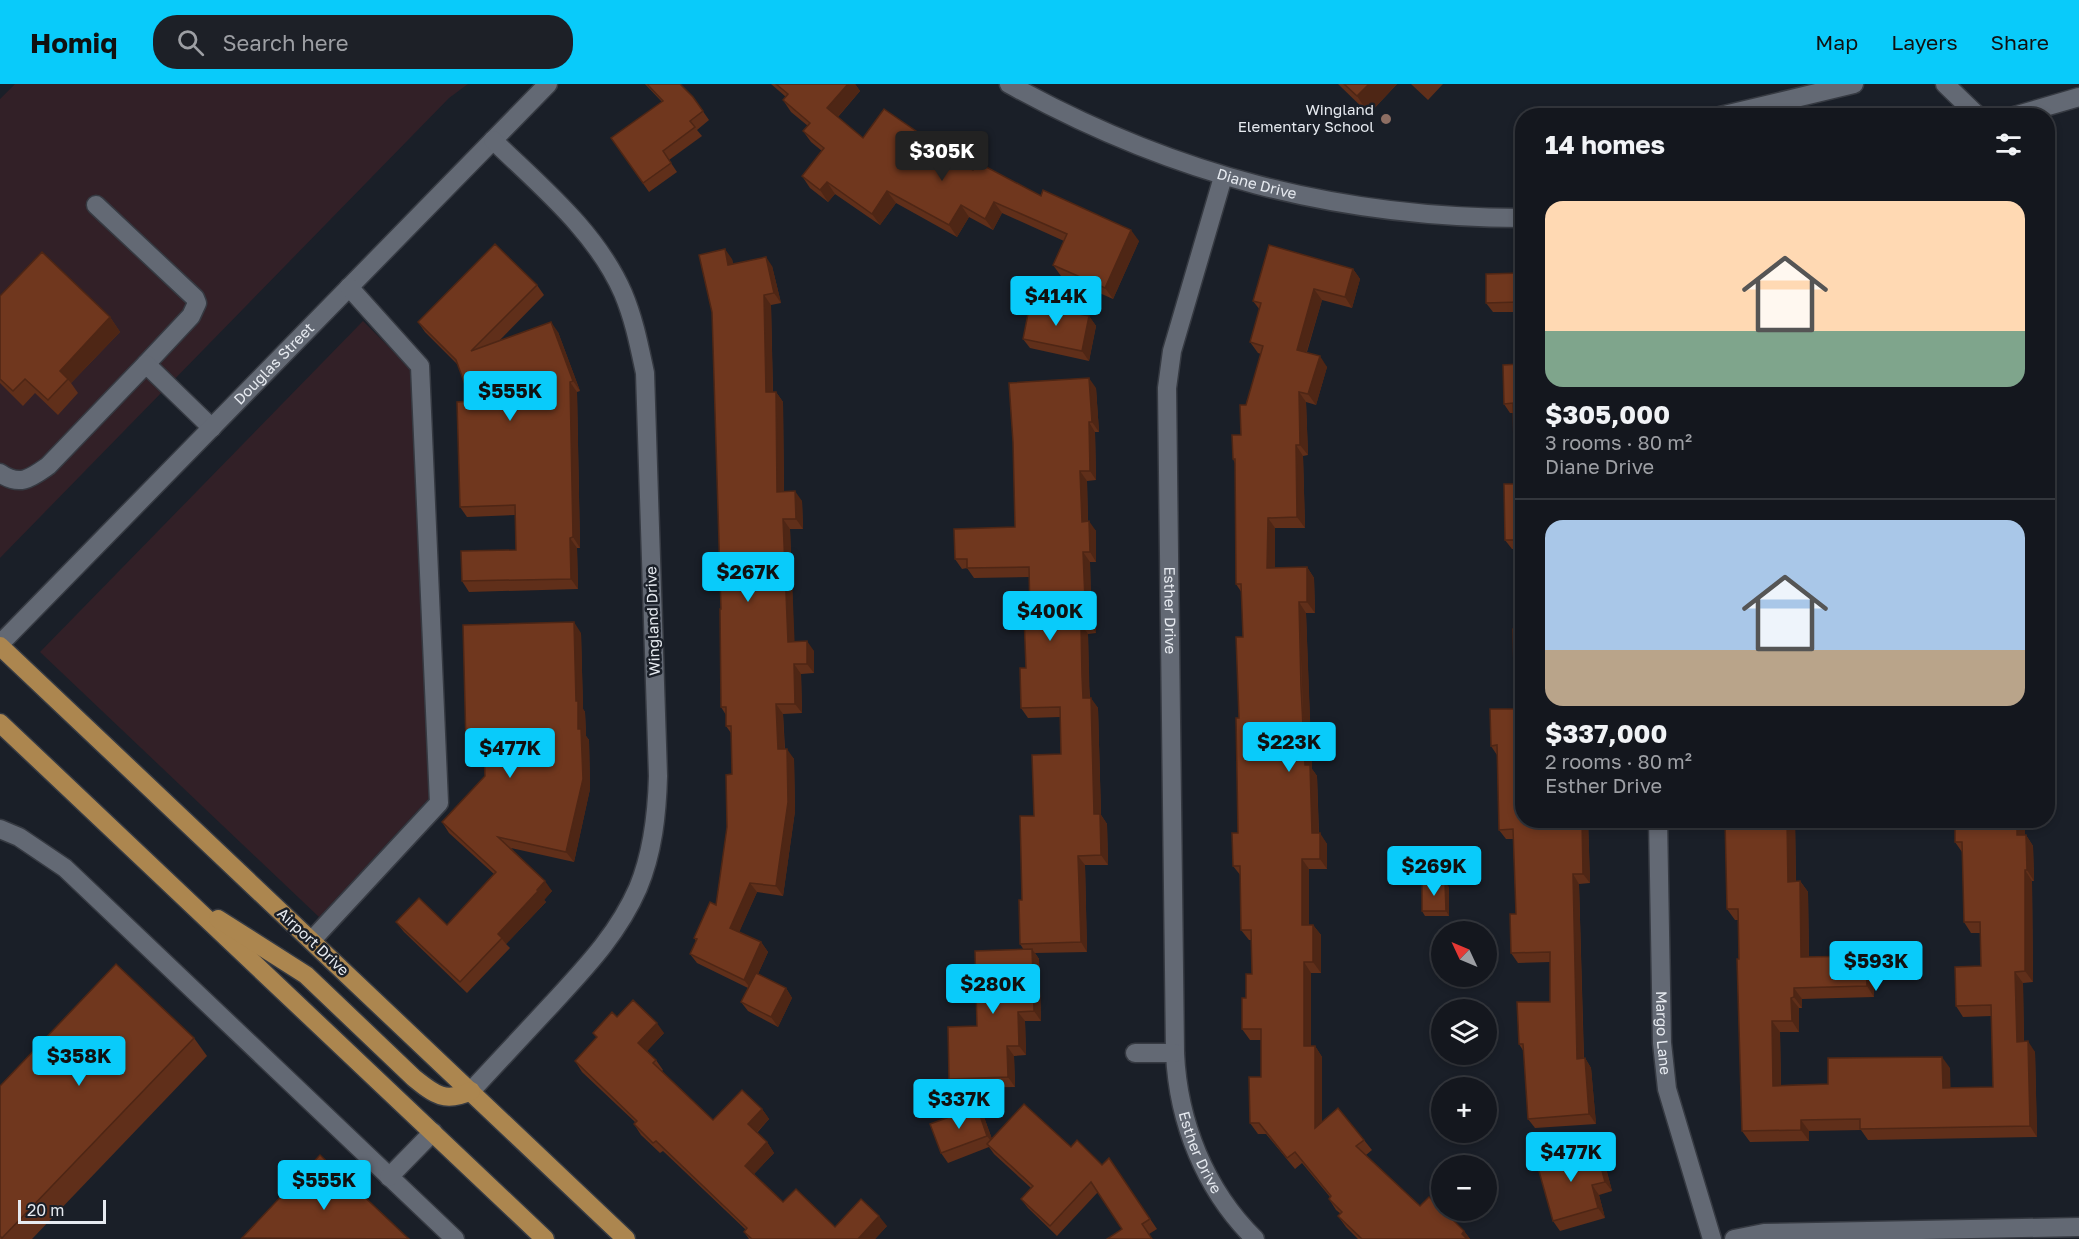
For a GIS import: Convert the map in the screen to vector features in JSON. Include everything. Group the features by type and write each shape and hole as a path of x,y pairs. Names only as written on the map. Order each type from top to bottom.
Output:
{"main road":[{"name":"Airport Drive","path":"0,645 626,1239"},
{"path":"0,723 545,1239"},
{"path":"188,901 269,949 306,975 431,1092 450,1098 471,1091"}],"street":[{"name":"Douglas Street","path":"0,645 548,84"},
{"name":"Diane Drive","path":"1009,84 1059,112 1140,148 1223,177 1263,188 1402,213 1473,218 1515,218"},
{"path":"1754,108 1854,84"},
{"path":"1945,84 1970,108"},
{"path":"2041,108 2079,97"},
{"name":"Wingland Drive","path":"471,1091 598,955 621,920 638,886 651,848 658,796 645,373 635,327 622,291 598,250 572,218 493,140"},
{"name":"Esther Drive","path":"1223,177 1172,351 1167,388 1176,1053 1183,1111 1196,1151 1214,1187 1241,1225 1255,1239"},
{"path":"0,473 8,479 18,481 32,477 48,466 191,316 197,303 195,298 96,205"},
{"path":"312,940 439,803 420,366 349,287"},
{"path":"146,364 212,428"},
{"name":"Margo Lane","path":"1659,828 1662,1042 1667,1089 1712,1239"},
{"path":"0,829 19,837 65,868 455,1239"},
{"path":"1135,1053 1176,1053"},
{"path":"389,1177 433,1132"},
{"path":"1734,1239 1764,1233 2079,1227"}],"shaded area":[{"path":"15,84 468,84 449,98 0,558 0,99"},
{"path":"363,321 417,375 432,795 319,917 40,652"}],"building":[{"path":"647,84 680,84 703,111 690,121 695,127 663,151 671,163 643,183 611,138 663,101"},
{"path":"776,84 848,84 827,108 863,138 884,109 926,138 923,142 973,170 977,162 1041,196 1043,190 1131,230 1105,288 1053,265 1067,234 994,202 985,219 961,205 949,225 887,191 872,214 827,182 820,190 802,176 824,148 803,131 810,123 783,100 788,94"},
{"path":"1344,84 1369,84 1357,96"},
{"path":"495,244 537,285 471,351 551,322 573,381 570,382 573,537 570,538 571,579 462,581 461,551 516,550 515,505 460,507 457,402 471,401 456,360 418,322"},
{"path":"1269,245 1353,269 1345,297 1314,289 1297,350 1320,356 1308,394 1299,392 1300,445 1296,445 1297,517 1268,518 1267,568 1307,567 1307,602 1299,602 1301,687 1305,765 1310,765 1312,833 1320,833 1320,859 1302,859 1302,925 1313,925 1313,962 1304,962 1304,1046 1315,1046 1315,1128 1338,1108 1364,1140 1356,1146 1420,1206 1429,1197 1431,1199 1431,1221 1454,1221 1464,1231 1462,1234 1467,1239 1362,1239 1338,1216 1342,1212 1329,1199 1331,1196 1295,1152 1287,1158 1259,1123 1250,1123 1249,1077 1261,1077 1261,1029 1242,1029 1242,998 1246,998 1246,974 1252,974 1251,930 1241,930 1240,866 1233,866 1232,833 1238,833 1236,718 1239,718 1236,637 1243,637 1241,584 1236,584 1235,459 1233,459 1232,435 1241,435 1240,405 1246,405 1263,346 1250,342 1261,303 1253,301"},
{"path":"725,249 728,265 766,257 774,293 764,295 766,392 776,392 777,492 795,491 796,519 783,519 788,642 807,641 807,664 794,664 795,704 776,704 778,749 787,749 788,802 776,886 750,883 730,928 761,942 744,980 690,954 697,939 694,938 710,902 716,905 727,827 726,775 732,774 731,726 726,726 726,707 721,707 721,609 712,312 699,255"},
{"path":"42,252 110,317 60,371 68,379 48,400 25,379 13,391 0,379 0,296"},
{"path":"1515,273 1515,302 1486,303 1486,274"},
{"path":"1030,304 1089,316 1082,351 1023,339"},
{"path":"1515,364 1515,484 1513,403 1504,404 1503,365"},
{"path":"1089,378 1092,422 1089,422 1090,471 1080,471 1082,522 1089,521 1090,552 1083,552 1085,600 1089,600 1089,624 1081,624 1082,676 1083,698 1091,698 1094,814 1100,814 1101,855 1078,856 1081,942 1020,944 1019,900 1022,900 1020,816 1034,816 1032,755 1061,754 1060,707 1021,708 1020,668 1026,668 1024,615 1030,615 1029,567 967,568 967,559 955,559 954,529 1015,527 1009,383"},
{"path":"1504,484 1515,484 1515,540 1505,540"},
{"path":"574,622 576,701 578,701 578,729 581,729 583,779 566,852 498,837 545,881 498,934 502,938 460,982 396,922 419,898 447,925 496,872 442,822 485,776 484,744 466,745 463,625"},
{"path":"1515,628 1515,709 1513,629"},
{"path":"1490,709 1515,709 1515,828 1582,828 1583,874 1573,874 1577,1059 1585,1058 1589,1114 1528,1119 1523,1044 1519,1044 1517,1002 1550,1002 1550,952 1511,953 1510,914 1516,914 1513,829 1499,830 1497,745 1491,746"},
{"path":"1725,828 1787,828 1788,882 1800,881 1801,957 1866,956 1867,986 1794,988 1794,997 1791,998 1792,1021 1772,1021 1773,1086 1828,1084 1828,1058 1942,1057 1943,1088 1993,1087 1991,1005 1956,1006 1955,967 1981,966 1980,922 1964,922 1962,842 1955,842 1955,828 2017,828 2017,835 2026,835 2027,870 2025,870 2025,971 2015,972 2017,1042 2028,1041 2030,1126 1860,1129 1860,1119 1801,1120 1801,1130 1742,1131 1737,959 1739,959 1738,909 1727,909"},
{"path":"1445,882 1446,911 1422,911 1422,883"},
{"path":"1032,949 1034,1011 1018,1012 1019,1046 1007,1046 1008,1077 949,1079 948,1027 977,1026 975,951"},
{"path":"116,964 194,1038 2,1238 0,1236 0,1086"},
{"path":"756,973 786,988 771,1017 741,1002"},
{"path":"633,1000 657,1023 638,1043 656,1060 653,1063 713,1120 742,1090 762,1109 748,1124 767,1142 745,1166 783,1202 796,1189 835,1227 861,1199 879,1216 858,1239 752,1239 744,1232 747,1228 656,1141 653,1143 634,1124 637,1121 575,1061 597,1037 593,1033 612,1012 617,1017"},
{"path":"1024,1104 1071,1147 1077,1140 1102,1165 1109,1158 1150,1219 1142,1224 1152,1239 1107,1239 1122,1229 1091,1182 1050,1226 1021,1199 1033,1186 987,1144"},
{"path":"977,1107 987,1136 941,1153 930,1124"},
{"path":"1596,1148 1605,1182 1592,1185 1598,1208 1553,1221 1537,1164"},
{"path":"320,1155 409,1239 242,1238"}],"place":[{"name":"Wingland Elementary School","path":"1386,119"}]}
